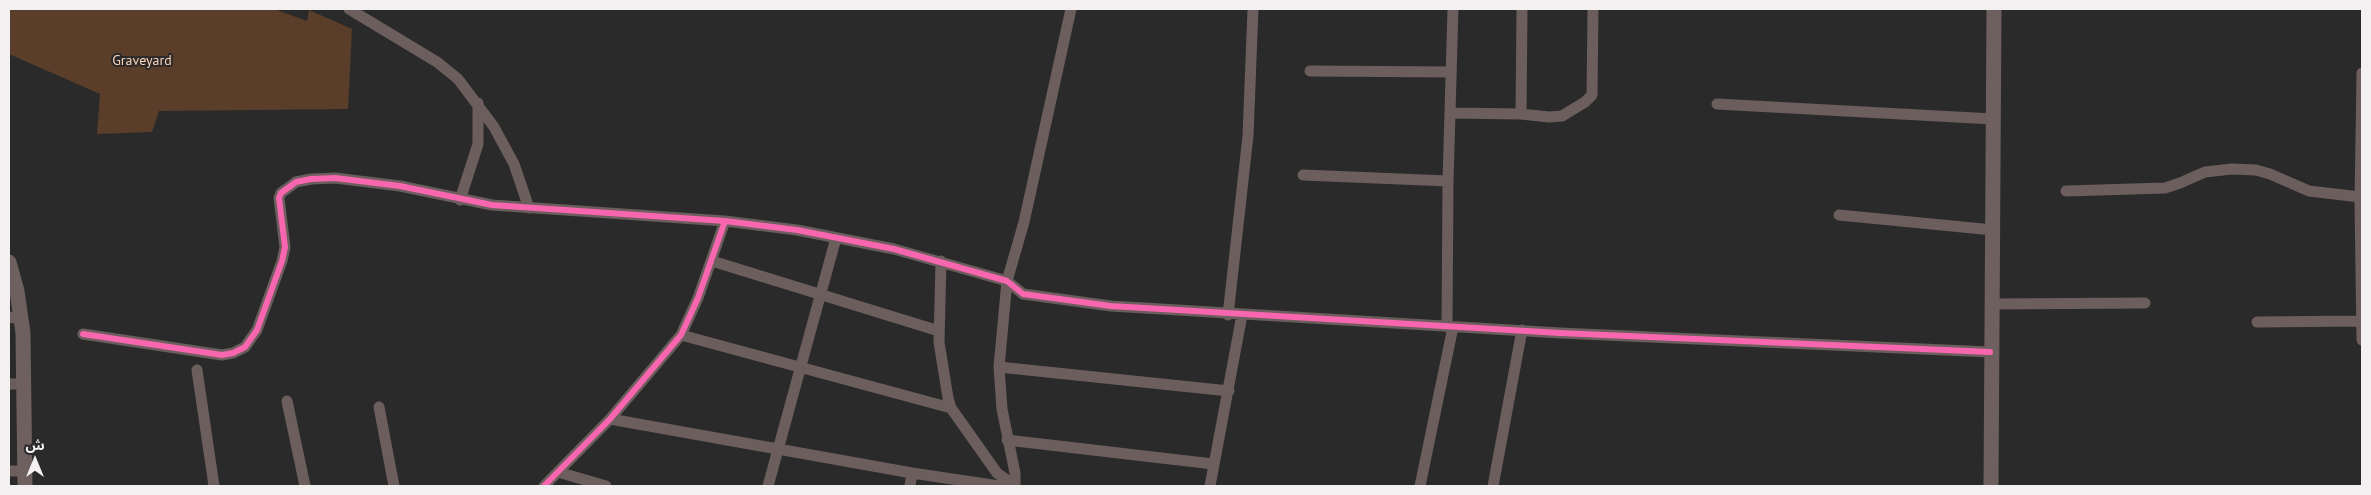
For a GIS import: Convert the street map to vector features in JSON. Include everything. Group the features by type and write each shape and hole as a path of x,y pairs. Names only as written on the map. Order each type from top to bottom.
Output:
{"street":[{"path":"349,9 437,62 458,79 478,103 494,127 514,164 529,208"},
{"path":"1015,486 1002,409 999,367 1007,281 1024,222 1071,9"},
{"path":"1228,315 1248,136 1253,9"},
{"path":"1420,486 1450,327 1448,181 1453,9"},
{"path":"1521,114 1522,9"},
{"path":"1451,113 1562,116 1585,102 1592,95 1593,9"},
{"path":"1991,486 1990,352 1993,230 1994,9"},
{"path":"1310,71 1451,72"},
{"path":"2362,73 2362,340"},
{"path":"460,200 478,144 478,103"},
{"path":"1717,104 1993,119"},
{"path":"2066,190 2165,188 2180,184 2204,172 2232,169 2256,170 2309,191 2361,200"},
{"path":"1303,175 1448,181"},
{"path":"83,334 222,355 233,353 245,347 257,330 282,261 285,246 279,198 284,189 296,182 335,178 400,186 460,200 529,208 725,221 797,230 894,248 941,261 1007,281 1023,294 1120,307 1450,327 1990,352"},
{"path":"1839,215 1993,230"},
{"path":"544,486 610,419 681,335 712,261 725,221"},
{"path":"768,486 836,238"},
{"path":"712,261 939,331"},
{"path":"941,261 939,331 942,369 951,408 996,473 1015,486"},
{"path":"9,262 17,290 15,318 16,384 25,486"},
{"path":"1992,304 2145,303"},
{"path":"1210,486 1242,315"},
{"path":"2257,322 2361,321"},
{"path":"1494,486 1522,330"},
{"path":"681,335 801,369 951,408"},
{"path":"999,367 1229,390"},
{"path":"197,370 214,486"},
{"path":"287,402 305,486"},
{"path":"379,407 394,486"},
{"path":"610,419 912,473 999,486"},
{"path":"1007,440 1213,464"},
{"path":"9,471 25,471"},
{"path":"558,472 606,486"},
{"path":"910,486 912,473"}],"green space":[{"name":"Graveyard","path":"9,9 274,9 307,21 309,10 352,29 348,109 159,111 152,132 97,134 100,94 9,54"}],"cycle path":[{"path":"83,334 222,355 233,353 245,347 257,330 282,261 285,247 279,198 281,193 296,182 311,179 335,178 400,186 492,205 725,221"},
{"path":"544,486 610,419 681,335 698,298 725,221 797,230 894,249 1007,281 1023,294 1111,306 1560,333 1990,352"}]}
